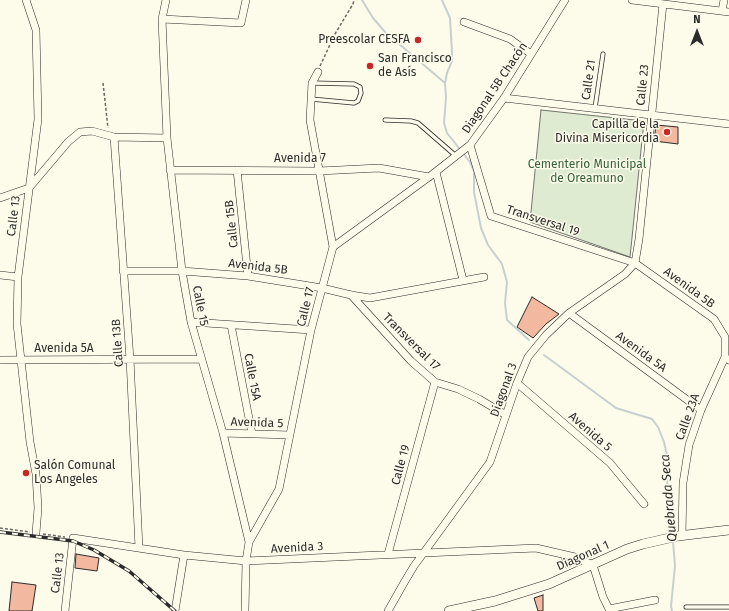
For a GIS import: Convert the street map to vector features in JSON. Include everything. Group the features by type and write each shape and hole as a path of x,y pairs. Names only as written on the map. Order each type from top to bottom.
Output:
{"main road":[{"name":"Diagonal 1","path":"449,611 524,593 549,584 627,549 643,544 680,536 729,530"}],"street":[{"name":"Calle 13","path":"26,0 36,30 38,119 28,188 18,277 17,324 20,360 36,474 38,508 36,532"},
{"name":"Calle 15","path":"166,0 162,19 167,138 182,271 191,322 223,433 250,542 246,561 245,611"},
{"path":"162,19 241,23 246,0"},
{"name":"Diagonal 5B Chacón","path":"333,247 429,178 470,145 504,98 565,0"},
{"path":"632,0 726,12 724,0"},
{"name":"Calle 23","path":"634,263 639,239 663,4"},
{"path":"464,22 510,40 531,54"},
{"name":"Calle 17","path":"250,542 279,489 311,330 333,247 310,120 312,83 318,72"},
{"path":"504,98 729,124"},
{"path":"0,198 28,188 68,142 80,132 92,131 111,136 167,138"},
{"name":"Calle 13B","path":"111,136 130,359 139,548"},
{"name":"Transversal 19","path":"470,145 491,216 634,263"},
{"name":"Avenida 7","path":"170,170 319,171 379,168 429,178"},
{"name":"Calle 15B","path":"237,170 248,276"},
{"path":"436,172 463,280"},
{"name":"Diagonal 3","path":"425,552 490,462 517,383 528,357 546,335 569,313 625,274 634,263"},
{"name":"Avenida 5B","path":"634,263 714,319 726,337 727,358"},
{"name":"Avenida 5B","path":"123,271 182,271 248,276 322,288 370,298 484,277"},
{"path":"0,275 18,277"},
{"name":"Transversal 17","path":"351,295 411,361 436,382 458,389 479,399 506,415"},
{"name":"Avenida 5A","path":"569,313 701,410"},
{"path":"191,322 311,330"},
{"name":"Calle 15A","path":"231,325 252,434"},
{"name":"Calle 23A","path":"680,536 683,483 689,445 701,410 727,358"},
{"name":"Avenida 5A","path":"0,360 201,359"},
{"name":"Calle 19","path":"388,554 436,382"},
{"name":"Avenida 5","path":"517,383 610,463 644,504"},
{"name":"Avenida 5","path":"223,433 290,435"},
{"path":"245,523 259,525"},
{"name":"Calle 13","path":"65,611 73,538"},
{"name":"Avenida 3","path":"73,538 184,555 246,561 536,548 575,557 593,565"},
{"path":"388,611 405,581 425,552"},
{"path":"175,611 184,555"},
{"path":"593,565 603,598 610,610 655,600"}],"lane":[{"name":"Calle 21","path":"595,108 603,54"},
{"path":"311,99 354,103 358,102 361,93 360,88 354,84 312,83"},
{"path":"385,120 411,121 418,123 456,156"},
{"path":"686,606 729,608"}],"path":[{"path":"318,72 327,49 354,0"},
{"path":"103,83 111,136"},
{"path":"0,528 73,538"}],"green space":[{"name":"Cementerio Municipal de Oreamuno","path":"541,110 644,121 630,257 530,222"}],"building":[{"path":"656,125 678,127 678,144 654,141"},
{"path":"532,297 559,314 546,324 533,338 517,327"},
{"path":"76,554 99,558 97,571 75,568"},
{"path":"562,559 570,561 571,566 566,568"},
{"path":"12,582 36,585 32,611 9,611"},
{"path":"543,595 543,611 538,611 534,598"}],"waterway":[{"path":"362,0 373,18 385,32 445,83"},
{"name":"Quebrada Seca","path":"442,0 450,18 452,52 452,61 445,83 446,97 444,123 447,133 470,162 474,171 474,192 481,228 488,245 502,264 507,282 505,303 507,320 529,340"},
{"name":"Quebrada Seca","path":"544,355 616,408 652,419 658,427 664,442 668,460 667,498 673,534"},
{"name":"Quebrada Seca","path":"672,611 671,606 675,566 673,541"}],"railway":[{"path":"0,532 73,541 94,550 129,571 175,611"}],"place":[{"name":"Preescolar CESFA","path":"418,40"},
{"name":"San Francisco de Asís","path":"370,66"},
{"name":"Capilla de la Divina Misericordia","path":"667,132"},
{"name":"Salón Comunal Los Angeles","path":"26,473"}]}
